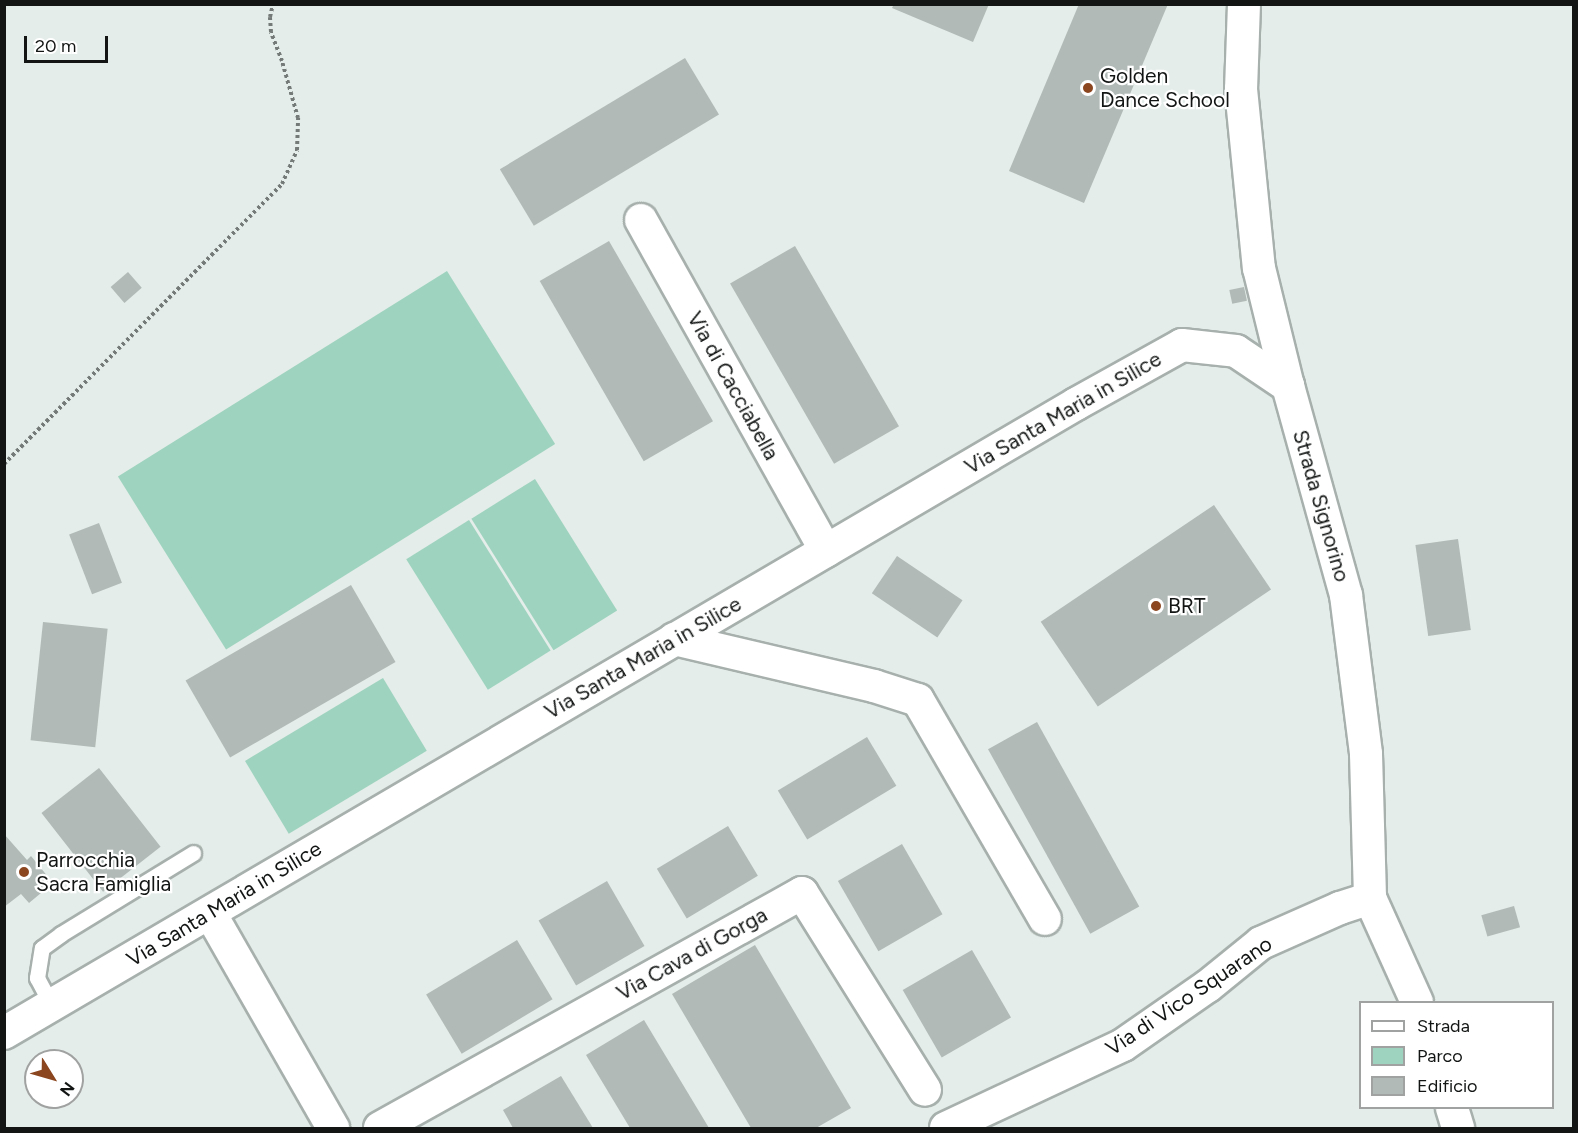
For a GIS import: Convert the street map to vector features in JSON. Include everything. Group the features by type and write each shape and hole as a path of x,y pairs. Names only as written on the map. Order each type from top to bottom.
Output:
{"street":[{"name":"Strada Signorino","path":"1244,4 1241,89 1258,268 1346,595 1366,754 1370,898 1417,1001"},
{"name":"Via di Cacciabella","path":"641,220 826,551"},
{"name":"Via Santa Maria in Silice","path":"4,1033 1076,404 1182,345 1236,351 1288,386"},
{"path":"674,639 874,686 918,700 1045,919"},
{"name":"Via Cava di Gorga","path":"380,1128 802,893 925,1090"},
{"name":"Via di Vico Squarano","path":"946,1128 1123,1045 1208,986 1261,943 1340,908 1370,898"},
{"path":"210,913 333,1128"},
{"path":"1453,1109 1458,1128"}],"lane":[{"path":"52,1006 37,978 42,948 61,934 194,853"}],"path":[{"path":"4,464 282,184 297,150 298,118 282,61 271,33 273,4"}],"green space":[{"path":"447,271 555,444 226,650 118,477"},
{"path":"535,479 617,610 554,650 471,519"},
{"path":"469,520 551,651 488,690 406,559"},
{"path":"383,678 427,751 289,834 245,761"}],"building":[{"path":"894,4 989,4 973,42 892,8"},
{"name":"Golden Dance School","path":"1079,4 1168,4 1084,203 1009,171"},
{"path":"685,58 719,115 534,226 500,169"},
{"path":"609,241 713,421 644,461 540,281"},
{"path":"795,246 899,426 834,464 730,284"},
{"path":"128,272 142,288 124,303 111,287"},
{"path":"1244,287 1247,301 1232,304 1229,290"},
{"name":"BRT","path":"1214,505 1271,590 1098,706 1041,622"},
{"path":"99,523 122,583 92,594 69,534"},
{"path":"1458,539 1471,630 1428,636 1415,545"},
{"path":"897,556 962,600 937,637 872,593"},
{"path":"351,585 396,662 230,758 186,680"},
{"path":"43,622 108,629 95,747 31,740"},
{"path":"1037,722 1139,907 1090,934 988,749"},
{"path":"867,737 896,786 807,839 778,791"},
{"path":"99,768 161,847 103,892 41,813"},
{"path":"728,826 758,876 687,918 657,869"},
{"name":"Parrocchia Sacra Famiglia","path":"4,834 27,860 31,856 53,883 29,903 21,894 4,907"},
{"path":"902,844 943,914 878,951 838,881"},
{"path":"607,881 644,946 576,985 539,920"},
{"path":"1514,906 1520,927 1487,937 1481,915"},
{"path":"517,940 553,999 462,1054 426,995"},
{"path":"755,945 851,1108 816,1128 751,1128 672,994"},
{"path":"972,950 1011,1018 942,1058 903,990"},
{"path":"644,1020 709,1128 630,1128 586,1055"},
{"path":"561,1076 593,1128 513,1128 503,1110"}],"place":[{"name":"Golden Dance School","path":"1088,88"},
{"name":"BRT","path":"1156,606"},
{"name":"Parrocchia Sacra Famiglia","path":"24,872"}]}
